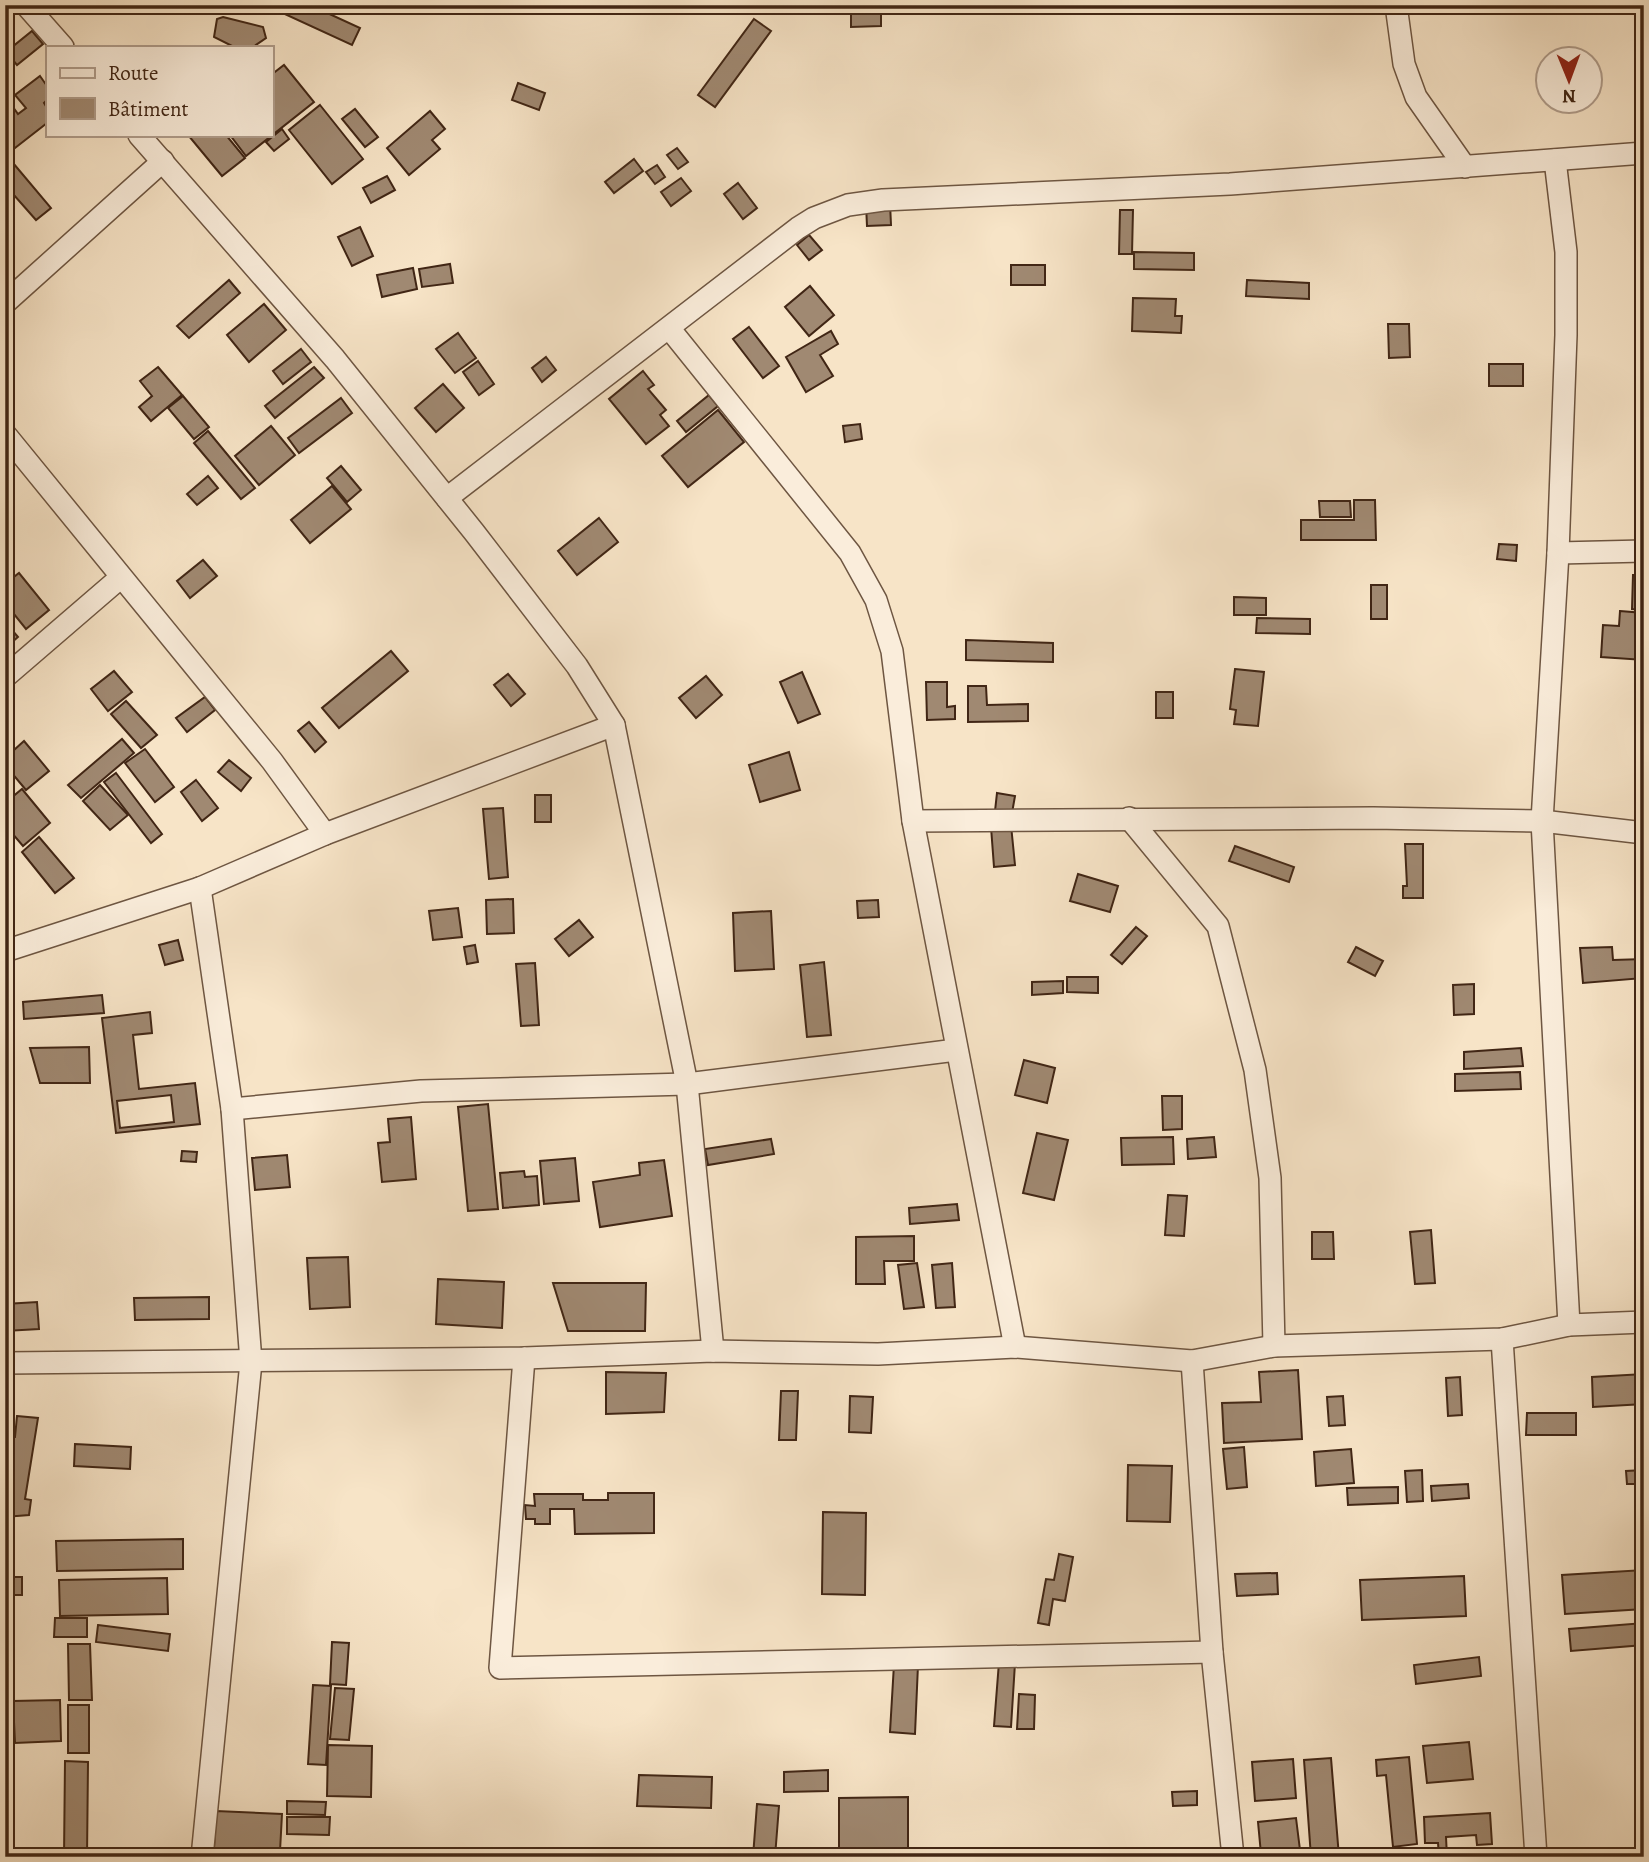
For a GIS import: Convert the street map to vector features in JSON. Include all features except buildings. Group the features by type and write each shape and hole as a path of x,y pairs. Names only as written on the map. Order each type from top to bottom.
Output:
{"street":[{"path":"26,5 62,46"},
{"path":"1396,5 1404,64 1416,97 1465,167"},
{"path":"140,136 335,359 447,498 577,666 614,725 687,1084 713,1351"},
{"path":"447,498 798,228 814,218 848,205 906,198 1230,184 1644,153"},
{"path":"1555,160 1566,252 1567,297 1558,553 1542,821 1569,1325"},
{"path":"5,303 163,162"},
{"path":"669,328 850,552 876,600 892,652 913,821 1015,1348"},
{"path":"5,433 120,578 272,761 325,834"},
{"path":"1558,553 1644,551"},
{"path":"5,677 120,578"},
{"path":"5,951 200,888 325,834 614,725"},
{"path":"1129,818 1218,926 1255,1070 1270,1178 1274,1346"},
{"path":"913,821 1373,818 1542,821 1644,833"},
{"path":"200,888 232,1109 251,1362 202,1857"},
{"path":"232,1109 421,1091 687,1084 956,1050"},
{"path":"5,1363 524,1358 713,1351 878,1354 1015,1348 1192,1361 1274,1346 1502,1339 1569,1325 1644,1322"},
{"path":"1502,1339 1536,1857"},
{"path":"524,1358 500,1668 1212,1652"},
{"path":"1192,1361 1212,1652 1233,1857"}]}
